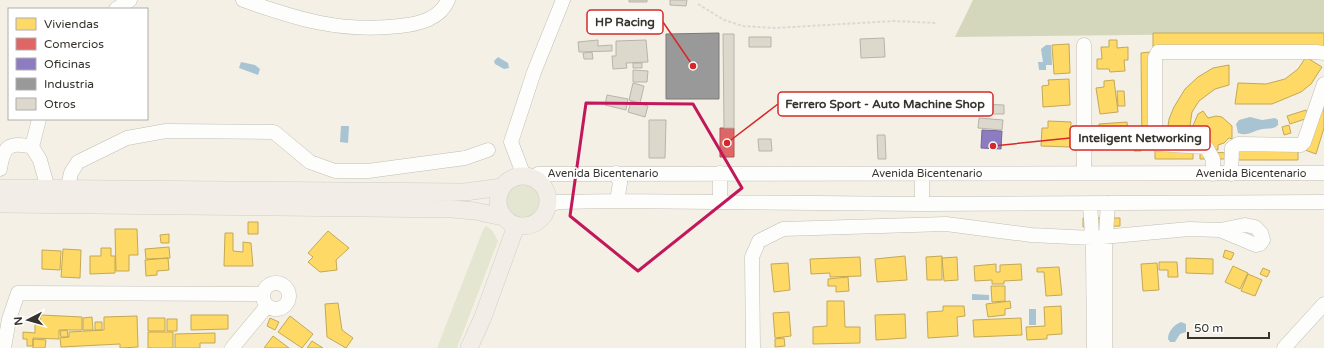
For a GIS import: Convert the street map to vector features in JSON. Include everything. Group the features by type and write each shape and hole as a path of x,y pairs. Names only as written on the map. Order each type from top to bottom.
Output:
{"main road":[{"path":"0,204 452,209 475,211 510,221 525,227 533,224 542,217 547,206 548,197 545,189 528,177 508,181 502,187 498,202 510,221 483,317 469,348"},
{"path":"0,188 67,190 465,192 502,187"}],"street":[{"path":"118,8 130,0"},
{"path":"243,0 311,22 344,28 366,29 409,25 431,19 444,8 448,0"},
{"path":"528,177 511,142 534,72 563,0"},
{"path":"1084,45 1084,173"},
{"path":"1213,174 1213,159 1206,147 1157,144 1155,136 1155,58 1158,52 1324,53"},
{"path":"1231,174 1232,148 1238,144 1301,145 1304,142 1324,84"},
{"path":"39,120 32,147 40,160 48,189"},
{"path":"67,190 72,173 78,162 127,138 166,131 274,132 310,162 335,171 368,171 465,158 488,150"},
{"path":"0,170 3,145 32,147"},
{"path":"616,173 620,183 617,201"},
{"name":"Avenida Bicentenario","path":"528,177 538,174 616,173 1324,173"},
{"path":"720,173 720,201"},
{"path":"922,174 922,204"},
{"path":"547,206 558,202 617,201 922,204 1324,202"},
{"path":"1090,203 1094,348"},
{"path":"1105,348 1106,238 1108,203"},
{"path":"753,348 752,257 759,241 783,229 946,224 1031,235 1092,238 1106,238 1189,229 1220,230"},
{"path":"4,348 9,319 18,293 265,300 232,348"},
{"path":"1284,348 1324,304"}],"path":[{"path":"698,4 724,20 743,26 775,28 894,21 937,23"}],"highlighted area":[{"path":"586,103 693,104 742,188 638,271 570,216"}],"green space":[{"path":"973,0 1324,0 1324,33 955,37"},
{"path":"522,183 532,186 537,191 540,201 537,211 532,216 522,219 512,216 507,211 504,201 507,191 512,186"},
{"path":"486,226 492,230 498,241 457,348 437,348 483,230"}],"water":[{"path":"1046,45 1051,45 1052,65 1046,65 1046,70 1039,70 1038,62 1043,62 1041,49"},
{"path":"498,57 508,63 509,68 504,69 495,64 494,61"},
{"path":"241,62 255,65 260,69 258,75 239,68"},
{"path":"1250,117 1262,120 1275,118 1278,120 1278,125 1273,128 1248,134 1238,133 1236,124 1239,120"},
{"path":"341,126 349,126 348,143 340,142"},
{"path":"972,294 989,295 989,300 972,300"},
{"path":"1029,309 1036,309 1036,325 1029,325"},
{"path":"1181,322 1186,324 1186,332 1180,334 1175,342 1170,342 1168,336 1170,331"}],"building: Viviendas":[{"path":"1153,33 1324,33 1324,47 1153,48"},
{"path":"1109,40 1117,40 1117,48 1128,47 1128,60 1124,60 1125,71 1110,72 1109,69 1097,69 1097,59 1102,59 1101,47 1109,47"},
{"path":"1069,44 1070,73 1054,74 1052,45"},
{"path":"1150,52 1151,149 1142,149 1141,53"},
{"path":"1306,57 1322,67 1311,84 1301,92 1272,104 1235,104 1238,83 1266,84 1285,79 1298,69"},
{"path":"1229,65 1229,85 1215,89 1199,101 1192,112 1189,133 1167,133 1169,119 1174,107 1185,89 1198,77 1213,68"},
{"path":"1069,79 1070,105 1043,107 1042,86 1049,85 1048,80"},
{"path":"1114,80 1118,112 1100,114 1096,88 1104,87 1104,81"},
{"path":"1117,91 1124,91 1125,106 1118,106"},
{"path":"1324,91 1324,128 1316,154 1305,150"},
{"path":"1306,110 1308,118 1290,124 1287,116"},
{"path":"1203,111 1208,118 1216,116 1222,117 1232,126 1232,139 1229,138 1224,143 1218,145 1218,150 1213,149 1202,142 1200,130 1191,130 1198,114"},
{"path":"1048,121 1071,122 1070,147 1041,146 1042,128 1048,128"},
{"path":"1127,122 1129,143 1100,145 1099,124"},
{"path":"1289,125 1291,133 1284,135 1282,127"},
{"path":"1134,135 1141,135 1141,151 1134,151"},
{"path":"1238,148 1298,149 1298,160 1238,160"},
{"path":"1155,149 1193,149 1193,159 1155,159"},
{"path":"1200,152 1235,153 1235,159 1200,159"},
{"path":"1083,218 1120,218 1120,226 1083,227"},
{"path":"248,222 258,222 258,234 248,234"},
{"path":"115,229 137,229 138,255 129,255 129,271 116,271"},
{"path":"328,231 349,248 336,260 337,270 320,272 308,262 313,257 308,253"},
{"path":"225,233 233,233 233,251 243,252 243,242 251,243 253,266 224,266"},
{"path":"169,234 169,243 161,243 160,235"},
{"path":"169,247 170,258 146,259 145,249"},
{"path":"101,248 111,248 111,256 115,256 115,273 90,274 90,256 101,256"},
{"path":"63,249 81,250 80,278 61,277"},
{"path":"42,250 61,251 60,270 42,269"},
{"path":"1225,250 1234,253 1231,260 1223,257"},
{"path":"905,256 907,280 877,282 875,259"},
{"path":"942,256 942,280 927,280 926,257"},
{"path":"860,257 861,276 830,277 830,273 811,274 810,259"},
{"path":"957,257 958,280 944,281 942,258"},
{"path":"168,258 169,270 157,271 157,275 146,276 145,260"},
{"path":"1186,258 1213,259 1213,274 1186,273"},
{"path":"1159,262 1177,262 1178,277 1168,277 1168,270 1159,270"},
{"path":"788,263 790,290 774,292 771,264"},
{"path":"1157,263 1159,290 1143,291 1141,264"},
{"path":"996,264 996,272 1000,272 1000,265 1021,264 1022,280 1004,281 1004,284 992,284 992,280 975,281 974,266"},
{"path":"1233,266 1248,273 1240,289 1225,282"},
{"path":"1059,267 1062,295 1046,296 1044,272 1037,272 1037,268"},
{"path":"1263,268 1270,271 1267,277 1260,274"},
{"path":"1248,274 1262,280 1255,296 1241,291"},
{"path":"848,277 849,291 836,292 836,286 828,286 828,279"},
{"path":"991,286 1005,286 1005,301 992,302"},
{"path":"827,301 844,301 845,327 860,327 860,343 813,344 813,327 827,326"},
{"path":"1010,301 1011,308 1005,309 1005,315 988,317 986,304"},
{"path":"338,303 342,330 353,338 346,348 327,337 325,304"},
{"path":"943,306 964,306 965,316 957,317 958,336 928,338 927,312 943,311"},
{"path":"1061,306 1062,334 1047,335 1047,339 1027,340 1026,327 1045,326 1044,307"},
{"path":"789,312 791,336 775,338 773,313"},
{"path":"905,314 906,338 876,340 875,315"},
{"path":"41,315 82,317 82,330 59,330 59,339 33,338 33,346 27,346 27,339 23,339 23,332 35,333 35,322 40,322"},
{"path":"191,315 228,315 228,329 191,330"},
{"path":"137,316 138,347 120,348 120,344 61,347 60,338 69,337 69,332 104,330 104,317"},
{"path":"290,316 313,334 302,348 278,332"},
{"path":"92,317 93,330 83,330 83,318"},
{"path":"148,318 165,318 165,331 148,331"},
{"path":"270,318 279,322 275,330 267,326"},
{"path":"1021,318 1022,335 974,337 973,320"},
{"path":"167,319 177,319 177,331 167,331"},
{"path":"95,322 102,322 102,330 95,330"},
{"path":"67,330 68,337 61,337 60,331"},
{"path":"148,332 173,332 173,348 148,348"},
{"path":"215,333 215,343 200,343 200,348 175,348 175,334"},
{"path":"273,336 289,348 264,348"},
{"path":"784,338 785,346 775,347 775,339"},
{"path":"33,339 46,340 45,348 33,348"},
{"path":"312,341 323,348 307,348"}],"building: Comercios":[{"path":"720,128 734,128 734,157 720,157"}],"building: Oficinas":[{"path":"982,130 1002,131 1001,149 981,148"}],"building: Industria":[{"path":"719,33 719,99 666,99 666,34"}],"building: Otros":[{"path":"629,0 647,0 647,2 629,2"},
{"path":"670,0 687,0 686,6 670,5"},
{"path":"723,34 734,34 734,128 724,128"},
{"path":"749,37 771,37 771,47 749,47"},
{"path":"884,38 885,57 861,58 860,39"},
{"path":"598,40 598,46 612,45 612,51 579,52 578,42"},
{"path":"646,40 648,62 626,63 627,68 613,69 612,56 616,56 616,41"},
{"path":"592,52 593,59 584,59 583,53"},
{"path":"633,63 642,63 642,68 633,68"},
{"path":"633,70 648,71 647,82 633,82"},
{"path":"633,83 644,86 640,103 629,100"},
{"path":"607,95 628,99 626,110 605,105"},
{"path":"631,101 648,106 645,117 628,112"},
{"path":"979,104 1004,105 1004,114 979,114"},
{"path":"979,118 1003,120 1002,130 978,128"},
{"path":"649,120 666,120 665,158 649,158"},
{"path":"877,135 885,135 886,159 878,159"},
{"path":"758,139 771,139 772,151 759,151"}],"place":[{"name":"HP Racing","path":"693,66"},
{"name":"Ferrero Sport - Auto Machine Shop","path":"727,143"},
{"name":"Inteligent Networking","path":"993,146"}]}
